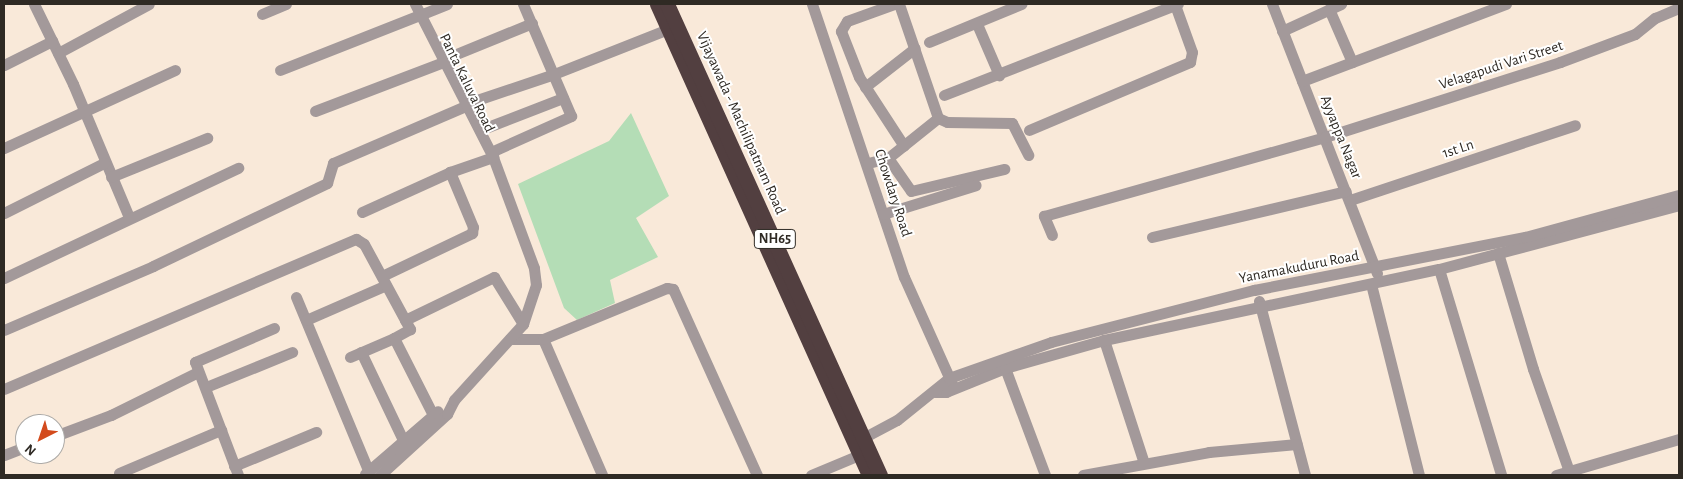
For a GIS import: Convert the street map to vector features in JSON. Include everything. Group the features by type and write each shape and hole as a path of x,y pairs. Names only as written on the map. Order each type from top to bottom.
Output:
{"highway":[{"name":"Vijayawada - Machilipatnam Road","path":"657,4 722,136 880,475"},
{"name":"Vijayawada - Machilipatnam Road","path":"667,4 869,475"}],"street":[{"path":"34,4 58,53 129,216"},
{"path":"58,53 149,4"},
{"path":"262,14 286,4"},
{"name":"Panta Kaluva Road","path":"410,4 419,15"},
{"name":"Panta Kaluva Road","path":"414,4 442,61 480,130 491,156"},
{"path":"280,70 447,4"},
{"path":"362,212 450,172 491,156 570,118 564,98 524,4"},
{"name":"Chowdary Road","path":"812,4 868,163 904,277 952,383"},
{"path":"894,4 847,22 841,27 862,82 904,146"},
{"path":"899,4 938,118 947,122 1012,124 1028,155"},
{"path":"929,42 977,24 1021,4"},
{"path":"944,95 1177,4 1192,52 1190,62 1029,130"},
{"name":"Ayyappa Nagar","path":"1272,4 1375,268 1375,283 1419,475"},
{"path":"1282,30 1341,4"},
{"path":"1302,81 1506,4"},
{"name":"Velagapudi Vari Street","path":"1052,235 1044,216 1325,137 1560,62 1635,34 1655,18 1679,8"},
{"path":"1328,9 1352,62"},
{"path":"315,111 532,23"},
{"path":"977,24 999,75"},
{"path":"4,330 153,266 327,183 333,163 466,105 554,74 668,29"},
{"path":"4,65 52,41"},
{"path":"839,84 862,82 915,48"},
{"path":"4,148 175,70"},
{"path":"480,130 564,98"},
{"name":"Panta Kaluva Road","path":"368,473 403,440 454,400 510,339 523,324 536,285 534,268 500,174 466,105"},
{"path":"868,163 888,158 938,118"},
{"name":"1st Ln","path":"1152,237 1348,195 1575,125"},
{"path":"111,177 207,138"},
{"path":"888,158 911,191 1004,170"},
{"path":"4,213 104,162"},
{"path":"4,278 129,216 238,168"},
{"path":"306,320 472,233 473,226 450,172"},
{"path":"883,214 976,186"},
{"name":"Yanamakuduru Road","path":"863,438 897,420 935,392 952,383 1050,342 1254,290 1375,268 1525,236 1679,195"},
{"name":"Yanamakuduru Road","path":"952,383 1104,340 1438,269 1679,204"},
{"path":"4,389 176,318 353,239 364,244 410,331 356,354 403,440"},
{"path":"1498,253 1533,369 1569,471"},
{"path":"1438,269 1501,475"},
{"path":"405,320 494,277 523,324"},
{"path":"510,339 543,339 667,288 673,289 757,475"},
{"path":"1254,290 1261,306 1305,475"},
{"path":"296,297 368,473"},
{"path":"274,328 197,360 198,372 206,387 236,471 316,432"},
{"path":"394,338 434,415"},
{"path":"543,339 602,475"},
{"path":"1104,340 1144,463"},
{"path":"206,387 292,352"},
{"path":"1006,368 1045,475"},
{"path":"65,432 111,415 198,372"},
{"name":"Panta Kaluva Road","path":"380,475 447,414 454,400"},
{"path":"119,473 221,430"},
{"path":"1556,475 1679,440"},
{"path":"1083,475 1209,452 1297,444"},
{"path":"811,475 859,455"}],"green space":[{"path":"631,113 669,196 636,218 658,257 610,280 615,303 577,320 564,308 518,184 609,141"}]}
